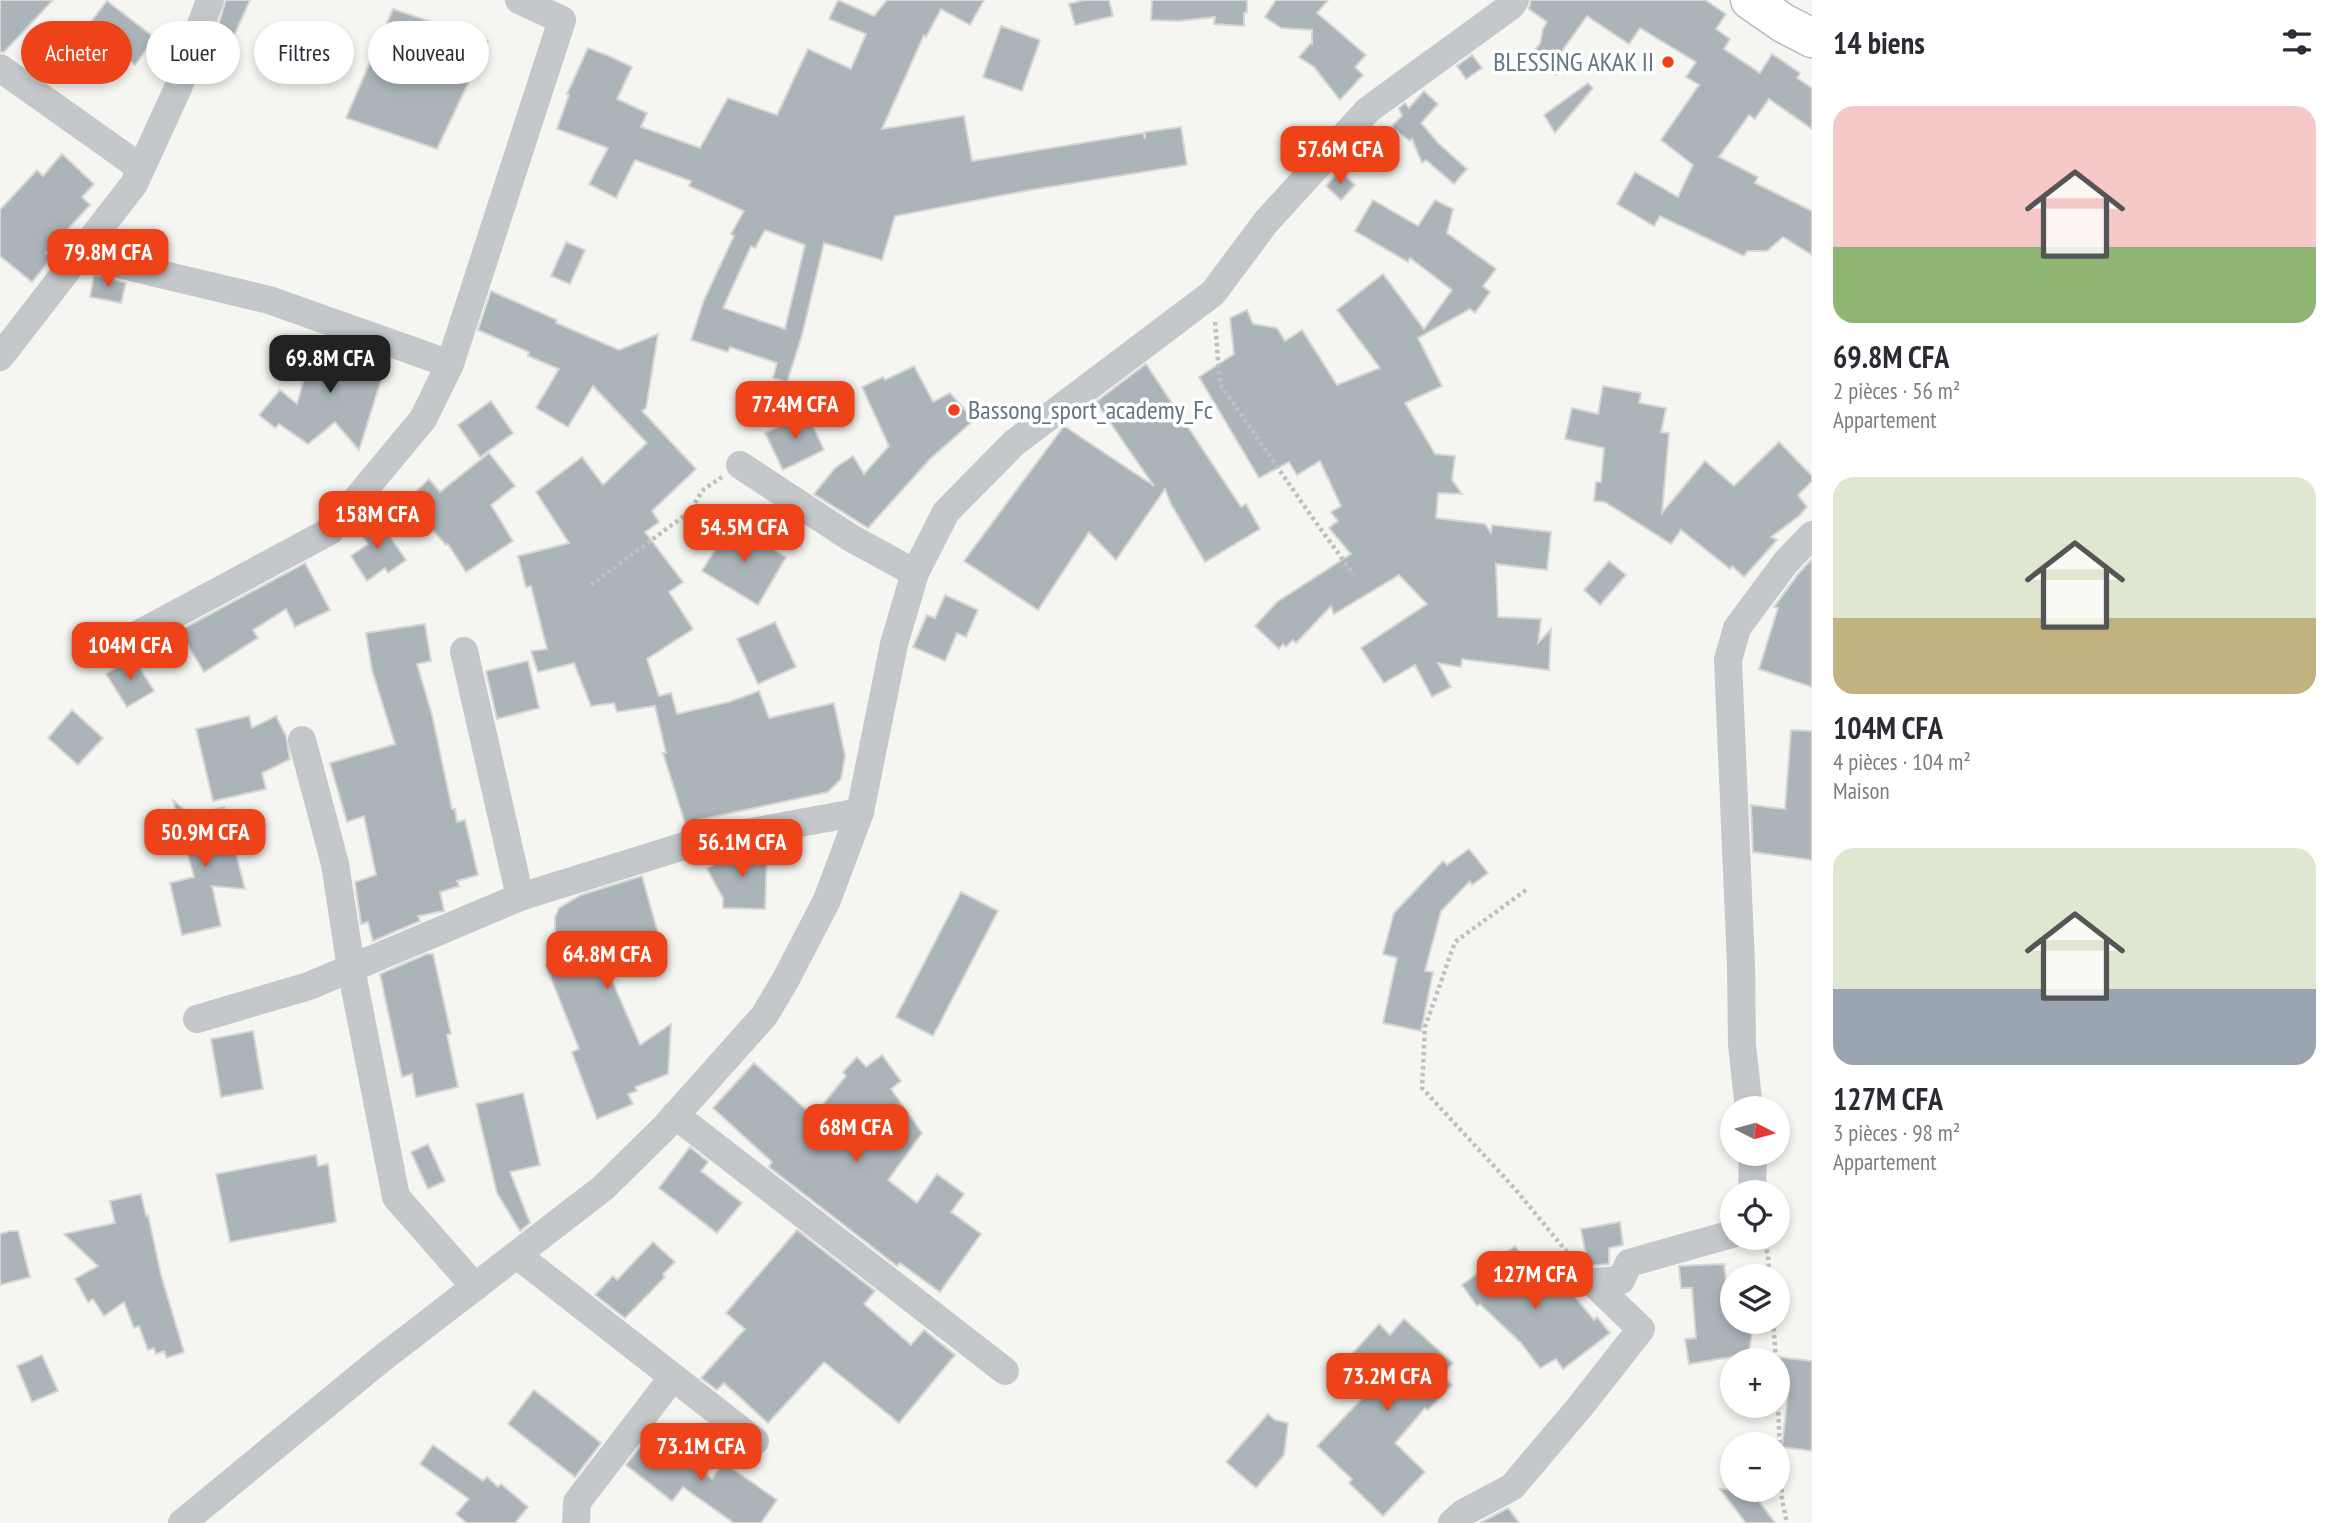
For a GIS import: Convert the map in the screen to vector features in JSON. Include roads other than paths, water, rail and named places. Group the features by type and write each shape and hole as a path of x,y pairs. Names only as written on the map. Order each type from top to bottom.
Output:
{"highway":[{"path":"1750,0 1783,23 1812,38"}],"street":[{"path":"0,358 134,184 178,88 210,0"},
{"path":"182,1523 380,1360 603,1188 675,1115 764,1016 827,900 860,812 894,644 915,573 946,512 1014,443 1213,293 1266,222 1368,110 1511,6 1515,0"},
{"path":"105,652 330,531 423,419 450,364 562,20 528,2"},
{"path":"0,68 141,169"},
{"path":"80,255 269,300 450,364"},
{"path":"740,465 851,538 915,573"},
{"path":"1748,1096 1742,1045 1728,660 1737,628 1786,562 1812,535"},
{"path":"464,651 520,897"},
{"path":"302,740 335,864 351,968 396,1197 475,1287"},
{"path":"197,1019 309,986 520,897 697,842 860,812"},
{"path":"675,1115 1005,1371"},
{"path":"1452,1523 1463,1513 1512,1487 1641,1329 1592,1282 1621,1280 1629,1263 1720,1237"},
{"path":"517,1255 755,1441"},
{"path":"576,1523 576,1502 673,1377"}],"place":[{"name":"BLESSING AKAK II","path":"1668,62"},
{"name":"Bassong_sport_academy_Fc","path":"954,410"}]}
